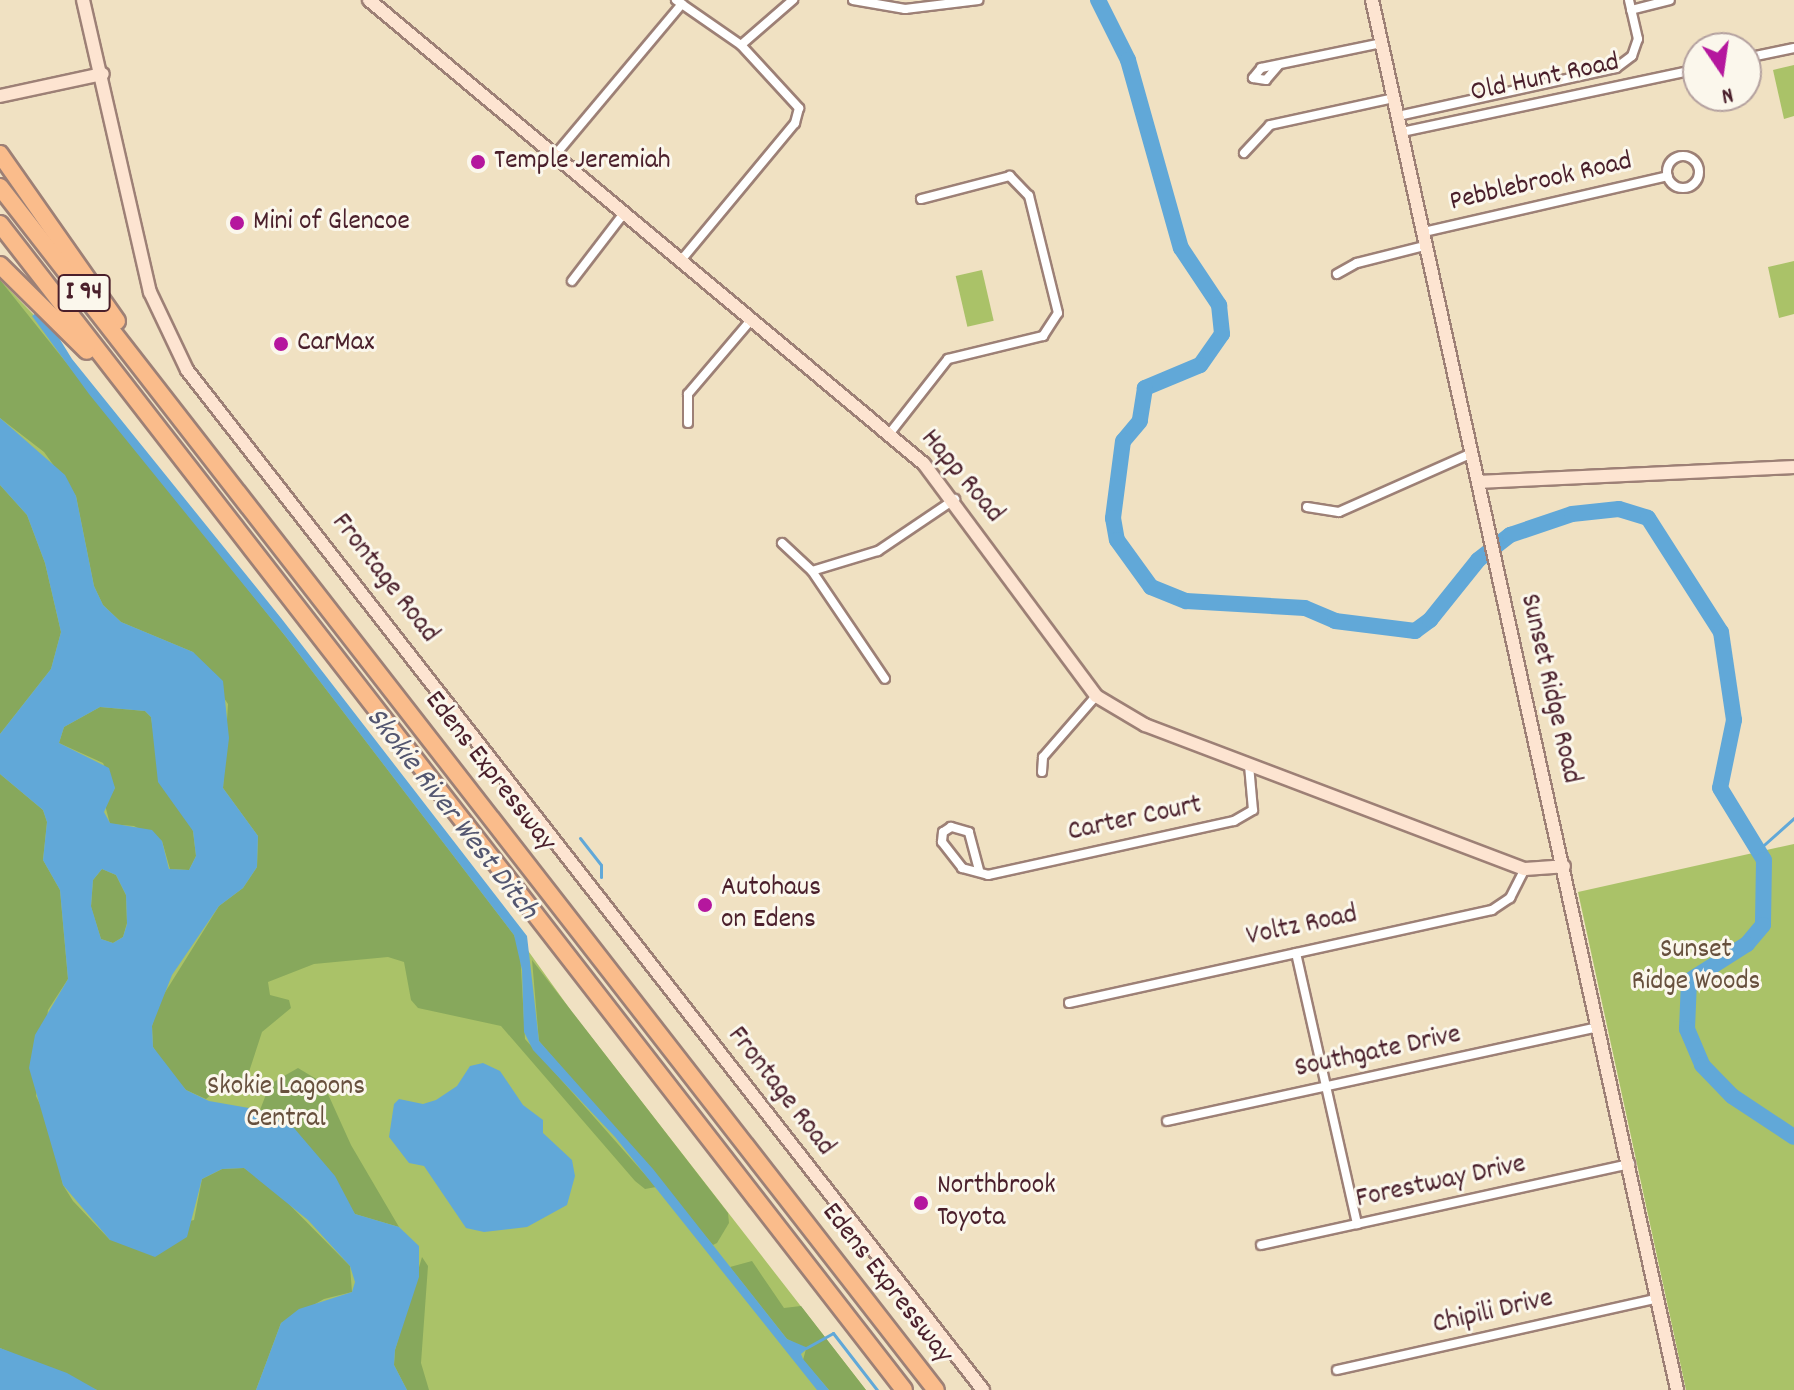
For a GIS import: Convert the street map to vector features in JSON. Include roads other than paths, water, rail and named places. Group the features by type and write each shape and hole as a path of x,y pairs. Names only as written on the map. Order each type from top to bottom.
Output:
{"highway":[{"path":"0,154 168,400"},
{"name":"Edens Expressway","path":"0,187 936,1390"},
{"name":"Edens Expressway","path":"0,224 904,1390"},
{"path":"0,265 148,414"}],"street":[{"name":"Frontage Road","path":"83,0 103,74 150,292 187,370 983,1390"},
{"name":"Happ Road","path":"369,0 890,433 955,499 1096,696 1145,725 1525,869 1564,866"},
{"path":"741,45 793,0"},
{"path":"853,0 905,9 978,0"},
{"name":"Sunset Ridge Road","path":"1372,0 1630,1164 1677,1390"},
{"path":"1630,5 1670,0"},
{"path":"556,154 679,2 741,45 788,91 799,108 795,123 682,259"},
{"name":"Old Hunt Road","path":"1398,116 1616,68 1632,56 1638,39 1630,5"},
{"path":"1278,66 1382,43"},
{"path":"1762,55 1794,48"},
{"name":"Old Hunt Road","path":"1402,132 1682,72"},
{"path":"0,96 103,74"},
{"path":"1244,153 1270,125 1394,98"},
{"path":"890,433 948,359 1043,336 1058,313 1029,196 1010,176 921,199"},
{"name":"Pebblebrook Road","path":"1337,274 1357,263 1426,238 1668,176"},
{"path":"572,281 625,212"},
{"path":"688,423 688,394 751,320"},
{"path":"1307,507 1339,512 1472,453"},
{"path":"1478,482 1794,467"},
{"path":"812,571 878,551 955,499"},
{"path":"782,543 812,571 885,679"},
{"path":"1042,772 1043,757 1096,696"},
{"name":"Carter Court","path":"979,870 988,875 1249,817 1255,802 1249,765"},
{"path":"951,827 969,832 979,870 962,868 942,842 943,832 951,827"},
{"name":"Voltz Road","path":"1069,1003 1492,910 1510,898 1525,869"},
{"path":"1296,953 1357,1224"},
{"name":"Southgate Drive","path":"1167,1121 1599,1027"},
{"name":"Forestway Drive","path":"1261,1245 1630,1164"},
{"name":"Chipili Drive","path":"1337,1370 1658,1298"}],"water":[{"path":"36,313 51,325 72,359 281,618 527,936 539,1041 653,1169 787,1339 808,1348 801,1354 803,1359 829,1390 817,1390 615,1137 533,1050 524,1032 522,970 514,935 286,637 89,394 32,316"},
{"path":"0,418 65,475 76,496 94,586 103,605 121,622 193,652 223,681 229,738 223,788 258,836 257,867 243,888 219,906 172,975 152,1026 153,1047 186,1090 209,1101 260,1110 294,1128 335,1176 355,1214 399,1227 419,1246 419,1277 395,1350 394,1365 407,1390 256,1390 281,1323 299,1309 352,1292 355,1282 350,1266 308,1220 244,1168 222,1169 202,1179 187,1237 155,1257 110,1240 63,1185 29,1068 35,1035 68,979 60,890 43,860 47,822 43,810 0,774 0,734 51,669 61,632 45,563 27,515 0,485","holes":["100,707 145,711 151,717 158,782 193,831 196,856 189,870 169,869 162,841 152,830 110,823 104,812 115,788 109,768 59,743 64,727","102,869 116,875 126,895 127,924 123,937 113,943 101,939 91,906 93,880"]},
{"path":"483,1063 500,1071 523,1105 543,1120 543,1133 572,1160 575,1176 567,1205 527,1227 484,1232 466,1228 424,1166 409,1163 389,1137 394,1104 399,1099 423,1104 436,1100 457,1086 470,1066"},
{"path":"0,1348 67,1373 97,1390 0,1390"}],"waterway":[{"path":"1098,0 1128,60 1181,248 1219,305 1222,334 1200,365 1145,388 1140,421 1123,441 1113,518 1117,540 1151,587 1186,601 1305,608 1335,621 1415,631 1430,620 1478,560 1510,535 1572,514 1619,509 1648,518 1721,632 1734,720 1720,788 1764,860 1763,925 1747,944 1689,981 1687,1029 1702,1065 1732,1096 1794,1137"},
{"path":"1757,851 1794,818"},
{"path":"580,838 601,865 601,877"},
{"path":"806,1348 833,1333 877,1390"}],"place":[{"name":"Temple Jeremiah","path":"478,162"},
{"name":"Mini of Glencoe","path":"237,223"},
{"name":"CarMax","path":"281,344"},
{"name":"Autohaus on Edens","path":"705,905"},
{"name":"Northbrook Toyota","path":"921,1203"}],"water label":[{"name":"Skokie River West Ditch","path":"450,815"}],"park label":[{"name":"Sunset Ridge Woods","path":"1696,967"},
{"name":"Skokie Lagoons Central","path":"286,1104"}]}
